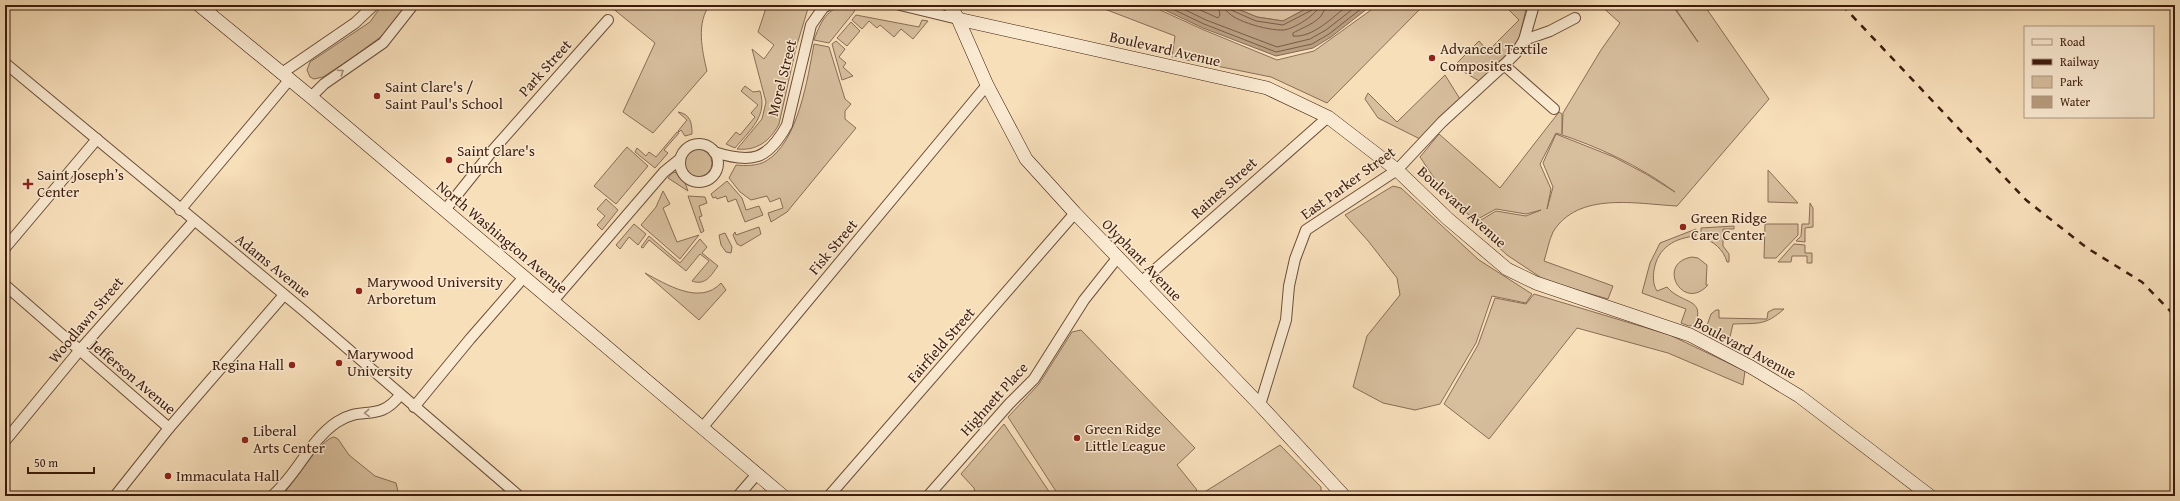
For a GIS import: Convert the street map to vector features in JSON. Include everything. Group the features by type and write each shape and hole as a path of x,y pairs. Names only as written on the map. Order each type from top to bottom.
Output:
{"street":[{"name":"North Washington Avenue","path":"199,5 286,76 783,496"},
{"path":"180,210 286,76 355,23 374,5"},
{"path":"310,97 324,84 383,43 413,5"},
{"name":"Morel Street","path":"553,301 664,172 680,159 686,149 696,144 708,146 714,152 735,159 754,158 770,150 780,138 789,118 811,25 820,12 828,5"},
{"path":"900,5 958,19"},
{"path":"950,5 958,19"},
{"name":"East Parker Street","path":"1260,405 1286,320 1289,286 1295,258 1306,230 1397,170 1442,122 1504,65 1516,53 1524,40 1534,5"},
{"path":"1524,40 1550,31 1574,18"},
{"name":"Olyphant Avenue","path":"958,19 987,85 1026,158 1075,213 1260,405 1344,496"},
{"name":"Boulevard Avenue","path":"958,19 1267,88 1328,118 1397,170 1448,219 1506,268 1536,283 1690,335 1751,367 1799,396 1930,496"},
{"name":"Park Street","path":"444,210 502,139 608,20"},
{"name":"Adams Avenue","path":"5,63 284,295 400,396 519,496"},
{"path":"1504,65 1554,109"},
{"name":"Fisk Street","path":"702,428 987,85"},
{"name":"Raines Street","path":"1140,282 1328,118"},
{"path":"5,248 96,139"},
{"path":"680,159 680,165 685,176 696,182 702,182 713,175 716,169 718,163 714,152"},
{"name":"Fairfield Street","path":"829,496 1075,213"},
{"name":"Woodlawn Street","path":"5,441 79,351 194,221"},
{"name":"Highnett Place","path":"928,496 1009,404 1034,379 1084,300 1118,258"},
{"path":"414,407 524,277"},
{"name":"Jefferson Avenue","path":"5,285 169,428"},
{"path":"129,496 118,493 169,428 284,295"},
{"path":"272,496 283,485 316,442 336,423 351,415 378,412 390,408 400,396"},
{"path":"738,496 757,474"}],"green space":[{"path":"382,5 408,5 386,33 352,58 323,77 314,79 310,77 307,70 310,62 370,22"},
{"path":"613,5 710,5 703,20 701,37 707,71 653,133 623,112 655,43 611,7"},
{"path":"767,5 809,5 796,48 779,124 767,140 762,144 751,148 737,149 762,119 766,102 752,49 764,59 774,45 758,32"},
{"path":"843,5 856,5 854,12 829,43 814,40 821,23 827,14"},
{"path":"1094,5 1149,5 1204,30 1277,60 1314,51 1378,5 1424,5 1327,103 1271,77 1172,57 1175,36"},
{"path":"1228,5 1313,5 1283,21 1257,17"},
{"path":"1514,5 1527,5 1519,39 1514,47 1479,81 1454,66 1479,41 1488,51 1519,20 1509,10"},
{"path":"1600,5 1672,5 1698,42 1673,5 1704,5 1769,99 1677,206 1627,203 1593,205 1577,210 1564,219 1553,232 1544,261 1613,286 1608,299 1546,281 1507,255 1481,231 1481,220 1496,211 1526,216 1541,210 1526,214 1496,209 1476,220 1449,200 1420,157 1439,134 1500,188 1559,112 1562,114 1562,134 1563,113 1601,50 1620,23","holes":["1556,133 1587,144 1633,165 1675,192 1614,157 1556,134 1543,163 1553,187 1547,209 1551,189 1540,164"]},
{"path":"856,15 919,27 922,20 928,21 913,39 901,29 894,37 880,25 877,28 869,21 862,29 852,20"},
{"path":"851,22 860,31 847,46 837,38"},
{"path":"836,41 845,49 839,57 846,63 843,67 853,76 842,80 832,44"},
{"path":"814,44 829,47 845,99 851,104 845,111 845,119 856,128 787,212 771,222 768,213 783,208 780,198 770,202 767,196 751,200 740,192 729,178 736,165 743,166 763,163 777,152 786,140 794,125 805,91"},
{"path":"1445,75 1460,99 1420,139 1378,118 1365,99 1368,93 1397,122"},
{"path":"745,86 753,92 760,91 762,108 760,115 752,129 735,148 726,144 736,132 740,135 755,117 751,113 758,105 741,91"},
{"path":"678,112 690,119 692,134 685,136 681,130 679,132 678,131 687,120"},
{"path":"677,132 679,133 664,150 668,153 655,168 635,152 637,148 646,156 649,152 656,157"},
{"path":"627,147 648,166 616,204 594,186"},
{"path":"698,149 708,153 712,163 708,173 698,177 688,173 684,163 688,153"},
{"path":"1768,170 1798,203 1768,202"},
{"path":"677,172 683,177 688,191 668,178 672,173"},
{"path":"727,181 742,198 746,210 759,206 763,215 745,222 736,199 728,202 726,196 717,199 716,197 713,198 711,194"},
{"path":"1393,186 1401,188 1479,260 1532,294 1526,303 1492,296 1476,343 1440,404 1415,410 1383,403 1353,387 1367,336 1400,295 1397,278 1369,242 1345,215"},
{"path":"663,191 670,204 663,208 677,242 699,235 680,259 641,225 656,207"},
{"path":"688,196 705,197 707,203 699,206 702,216 699,217 704,231 701,233"},
{"path":"606,199 618,210 602,230 597,225 605,216 597,209"},
{"path":"1810,203 1813,208 1813,227 1805,228 1805,242 1796,241 1801,236 1802,224 1809,224"},
{"path":"634,224 646,234 638,245 629,237 620,249 616,245"},
{"path":"1765,224 1798,224 1798,235 1776,258 1764,258"},
{"path":"1734,226 1734,229 1723,229 1723,246 1729,254 1729,262 1727,262 1721,250 1714,243 1701,238 1701,228"},
{"path":"759,227 761,234 741,246 737,244 733,235 735,232 736,235"},
{"path":"1696,229 1696,236 1681,239 1669,245 1659,255 1653,278 1657,291 1667,287 1679,297 1695,305 1698,316 1695,325 1689,326 1681,323 1686,309 1642,293 1650,263 1660,243"},
{"path":"725,233 732,247 731,253 726,252 721,245 719,235"},
{"path":"649,236 680,263 700,239 707,247 702,253 718,266 705,281 692,281 709,261 700,254 686,271 649,240 643,248 641,247"},
{"path":"1794,244 1805,245 1805,253 1812,253 1812,263 1807,263 1807,256 1792,256 1791,262 1778,262"},
{"path":"1692,257 1698,258 1707,265 1706,285 1708,285 1699,292 1690,293 1682,290 1677,284 1674,276 1675,268 1681,261"},
{"path":"645,273 683,291 703,293 713,290 721,283 726,290 699,320"},
{"path":"1534,294 1670,335 1745,371 1743,385 1668,353 1577,328 1489,439 1444,404 1478,345 1495,298 1526,304"},
{"path":"1774,309 1784,309 1766,321 1733,324 1730,337 1705,331 1711,314 1716,310 1719,310 1719,318 1767,319 1768,312"},
{"path":"1081,330 1195,448 1177,465 1197,490 1189,496 1059,496 1008,417 1039,384 1072,332"},
{"path":"1004,424 1052,496 976,496 974,488 961,474"},
{"path":"334,437 338,439 349,455 375,476 396,483 399,496 283,495 322,445"},
{"path":"1280,445 1321,487 1321,496 1198,496"}],"water":[{"path":"1154,5 1228,5 1257,17 1283,21 1313,5 1372,5 1331,37 1313,48 1276,56 1203,28"}],"railway":[{"path":"1842,5 2026,200 2087,248 2142,282 2175,316"}],"place":[{"name":"Advanced Textile Composites","path":"1432,58"},
{"name":"Saint Clare's / Saint Paul's School","path":"377,96"},
{"name":"Saint Clare's Church","path":"449,160"},
{"name":"Saint Joseph’s Center","path":"28,184"},
{"name":"Green Ridge Care Center","path":"1683,227"},
{"name":"Marywood University Arboretum","path":"359,291"},
{"name":"Marywood University","path":"339,363"},
{"name":"Regina Hall","path":"292,365"},
{"name":"Green Ridge Little League","path":"1077,438"},
{"name":"Liberal Arts Center","path":"245,440"},
{"name":"Immaculata Hall","path":"168,476"}]}
